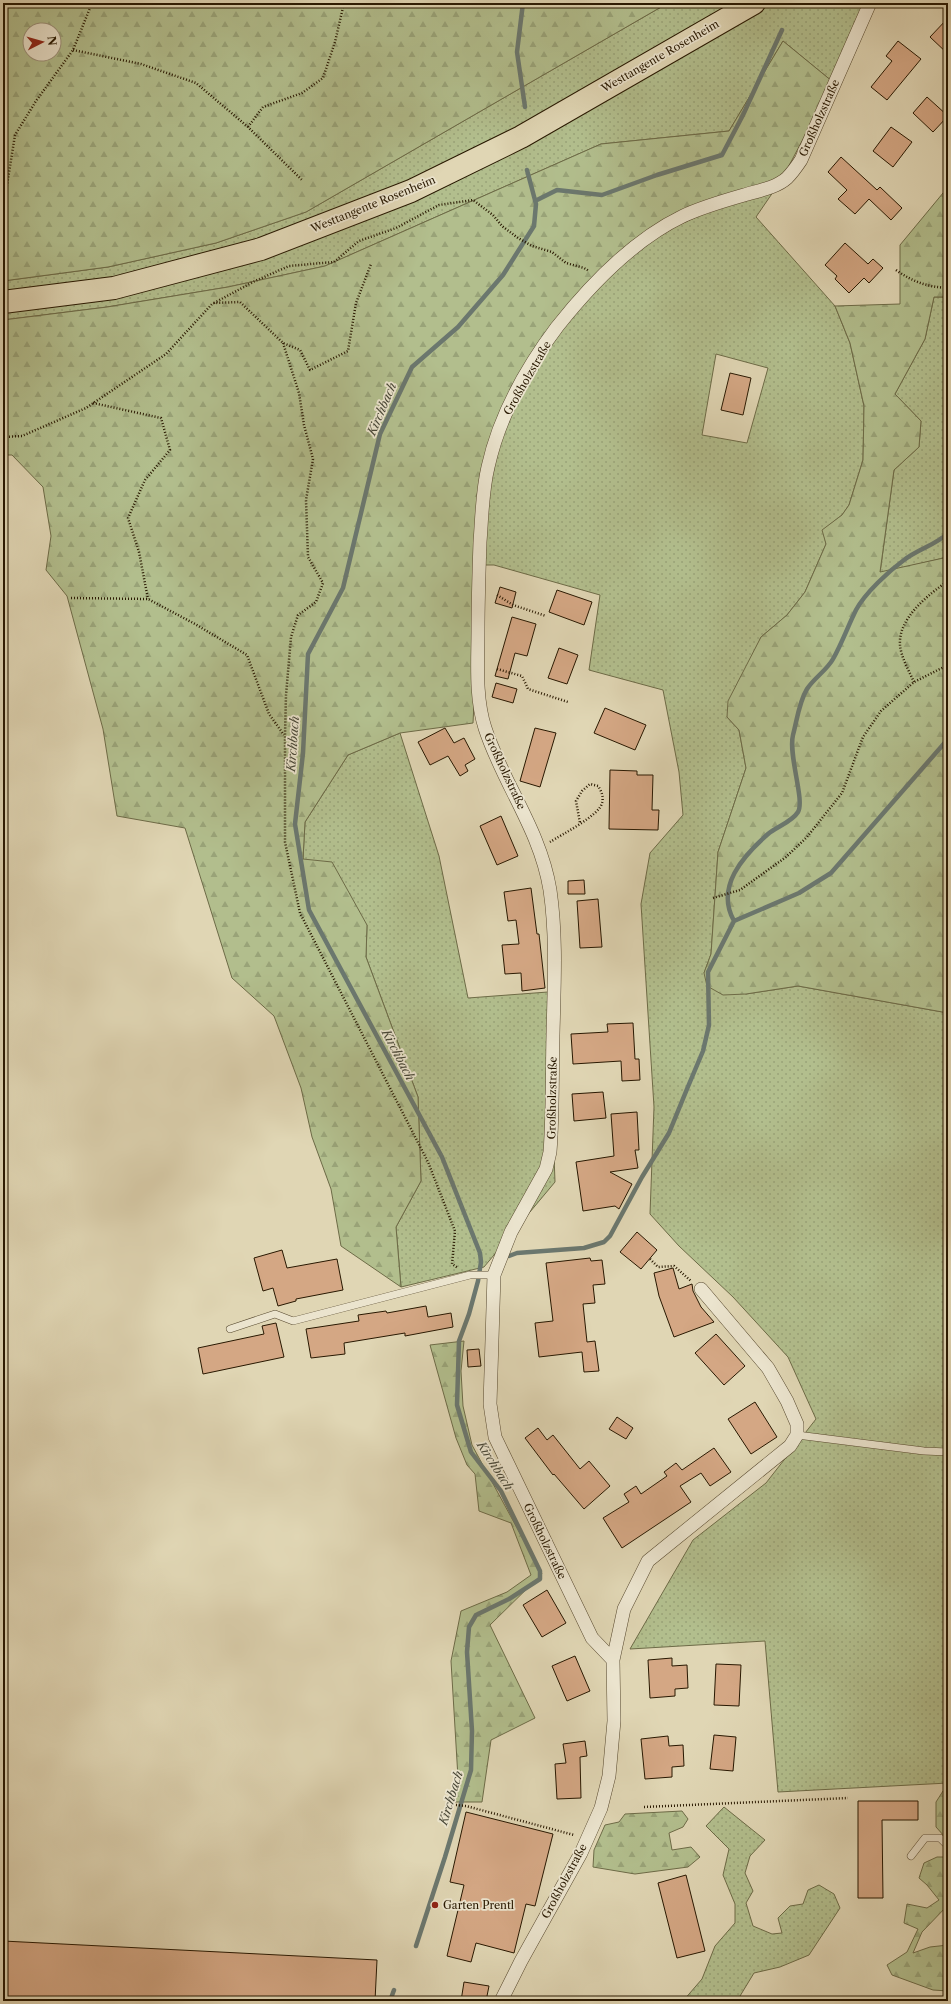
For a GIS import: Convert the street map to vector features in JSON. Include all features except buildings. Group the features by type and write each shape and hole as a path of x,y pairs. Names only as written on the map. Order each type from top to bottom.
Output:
{"highway":[{"name":"Westtangente Rosenheim","path":"3,302 114,288 261,249 411,191 520,137 754,3"}],"street":[{"name":"Großholzstraße","path":"613,1660 592,1638 495,1436 490,1404 494,1274 511,1232 546,1169 550,1152 554,928 550,889 539,849 522,806 498,761 480,709 478,623 482,502 488,468 506,412 517,390 555,330 598,279 650,237 684,216 717,203 774,186 786,180 801,160 814,134 870,3"},
{"path":"701,1289 768,1368 798,1424 797,1435"},
{"name":"Großholzstraße","path":"501,2001 521,1961 581,1853 586,1838 601,1808 609,1776 614,1721 613,1660 624,1609 648,1561 790,1446 797,1435"}],"lane":[{"path":"230,1329 275,1314 293,1321 470,1275 494,1274"},
{"path":"797,1435 924,1451 948,1452"},
{"path":"911,1856 925,1838 940,1838 948,1846"}],"path":[{"path":"3,210 15,135 36,101 73,50 92,3"},
{"path":"248,126 262,107 302,93 323,78 335,42 344,3"},
{"path":"73,50 141,64 196,83 248,126 302,180"},
{"path":"3,437 22,436 93,403 166,354 213,303 255,281 289,266 334,262 359,242 396,228 439,206 472,200 493,215 502,226 518,238 532,246 552,252 566,263 584,268 598,279"},
{"path":"213,303 240,302 283,343 300,350 310,370 348,350 356,303 371,264"},
{"path":"896,270 906,278 920,284 933,288 948,288"},
{"path":"283,343 299,393 304,425 313,459 306,500 308,557 323,583 316,602 298,615 291,637 284,735 285,842 300,913 428,1162 455,1231 452,1264 470,1275"},
{"path":"93,403 161,418 170,450 145,480 128,518 138,552 148,599"},
{"path":"914,682 900,645 902,628 911,614 932,592 948,581"},
{"path":"497,596 513,605 546,616"},
{"path":"72,598 148,599 195,624 247,655 269,714 284,735"},
{"path":"713,898 740,890 786,857 807,837 842,793 864,737 881,711 914,682 948,665"},
{"path":"497,669 522,676 528,689 568,702"},
{"path":"539,849 580,823 598,811 602,804 601,791 598,786 590,784 582,791 576,801 580,823"},
{"path":"650,1259 658,1267 674,1266 701,1289"},
{"path":"644,1807 848,1798"},
{"path":"456,1805 466,1806 586,1838"}],"green space":[{"path":"3,3 668,3 306,212 216,243 108,267 3,281"},
{"path":"668,3 874,3 833,82 783,41 729,131 601,144 325,266 228,287 107,307 3,320 3,281 108,267 216,243 306,212"},
{"path":"783,41 833,82 782,179 651,237 556,326 486,464 473,723 400,733 348,755 305,822 303,859 332,862 367,925 366,957 418,1097 421,1181 396,1227 401,1287 341,1246 331,1189 312,1137 301,1088 274,1016 232,978 185,828 117,816 103,729 67,596 46,570 51,536 43,487 12,455 3,455 3,320 107,307 228,287 325,266 601,144 729,131"},
{"path":"782,179 756,217 835,306 850,343 864,406 863,460 849,505 842,515 823,530 826,544 805,592 787,615 761,637 727,717 739,730 746,768 718,852 711,954 704,973 746,994 798,986 948,1013 948,1783 778,1792 765,1641 630,1649 693,1540 766,1483 816,1419 788,1357 733,1297 679,1246 650,1214 654,1107 641,904 650,853 683,815 679,772 663,690 589,670 600,595 494,565 481,565 486,464 556,326 651,237","holes":["716,354 768,368 747,443 702,435"]},
{"path":"948,187 948,297 934,297 925,339 895,394 921,421 919,447 894,470 880,572 948,557 948,1013 798,986 746,994 723,995 707,986 704,973 711,954 718,852 746,768 739,730 727,717 728,701 761,637 787,615 805,592 826,544 822,530 842,515 849,505 863,460 864,406 850,343 835,306 900,304 900,245"},
{"path":"934,297 948,297 948,557 880,573 894,470 919,447 921,421 895,394 925,339"},
{"path":"400,733 439,856 468,998 548,992 555,1182 484,1267 401,1287 396,1227 421,1181 418,1097 366,957 367,925 303,859 305,822 348,755"},
{"path":"464,1341 461,1371 463,1406 472,1445 542,1574 490,1625 535,1718 491,1740 482,1802 453,1802 458,1778 451,1661 461,1611 507,1592 531,1575 511,1523 479,1511 475,1474 467,1465 456,1438 430,1345"},
{"path":"948,1790 948,1836 945,1837 936,1827 936,1802 943,1791"},
{"path":"724,1807 765,1840 750,1856 745,1873 753,1891 746,1903 753,1926 772,1934 782,1933 778,1918 790,1906 803,1904 808,1890 819,1885 834,1894 840,1908 809,1955 780,1967 754,1973 737,2001 683,2001 702,1979 715,1946 735,1923 735,1904 723,1875 729,1849 706,1826"},
{"path":"682,1811 688,1819 683,1827 669,1833 672,1850 691,1847 700,1857 688,1867 635,1874 593,1867 594,1850 605,1825 619,1822 625,1814"},
{"path":"937,1857 948,1857 948,1905 922,1932 913,1953 930,1947 948,1945 948,1991 933,1990 892,1975 887,1965 907,1952 918,1929 904,1923 907,1904 927,1908 939,1900 927,1885 919,1878 924,1863"}],"waterway":[{"name":"Kirchbach","path":"523,3 517,52 525,107"},
{"path":"535,201 557,190 602,195 657,175 722,155 743,115 782,30"},
{"name":"Kirchbach","path":"416,1946 471,1770 472,1731 467,1652 469,1627 476,1615 509,1599 540,1579 540,1571 501,1491 471,1452 457,1405 459,1341 469,1314 478,1281 481,1262 480,1253 442,1157 309,910 295,824 303,753 308,654 343,588 380,434 412,367 458,327 503,275 534,226 536,204 527,170"},
{"path":"734,921 729,908 728,896 734,873 749,852 771,831 792,819 798,812 800,806 792,744 800,705 804,694 813,681 833,659 856,610 871,590 891,570 904,560 938,541 948,533"},
{"path":"509,1256 517,1253 584,1248 604,1242 610,1236 642,1177 669,1133 703,1051 709,1025 708,972 734,921 799,893 831,873 948,739"},
{"name":"Kirchbach","path":"390,2001 394,1990"}],"place":[{"name":"Garten Prentl","path":"435,1905"}]}
